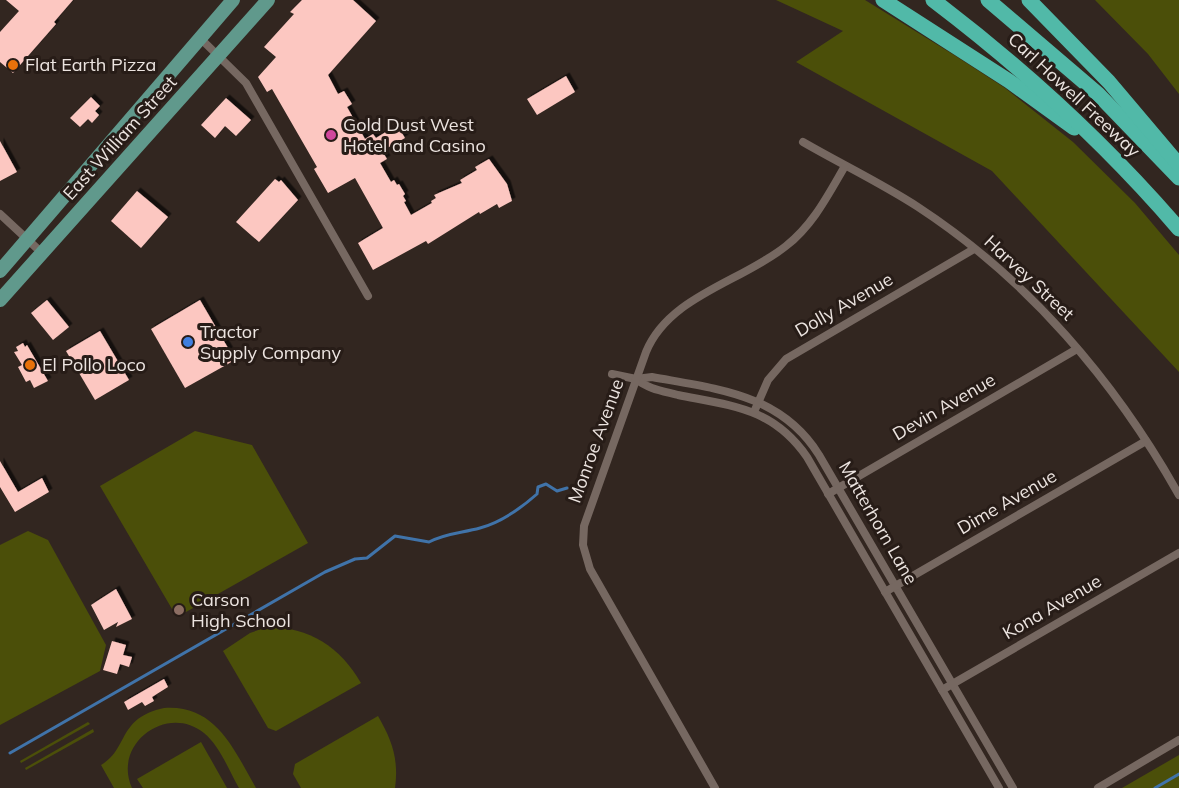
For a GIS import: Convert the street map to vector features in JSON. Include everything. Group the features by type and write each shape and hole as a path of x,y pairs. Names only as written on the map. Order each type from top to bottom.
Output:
{"highway":[{"path":"883,0 1032,96 1130,174"},
{"name":"Carl Howell Freeway","path":"933,0 1036,82 1130,174 1179,229"},
{"name":"Carl Howell Freeway","path":"988,0 1098,94 1179,178"},
{"path":"1029,0 1109,82 1179,165"}],"main road":[{"name":"East William Street","path":"0,271 233,0"},
{"name":"East William Street","path":"0,300 268,0"}],"street":[{"path":"200,38 246,83 368,296"},
{"name":"Harvey Street","path":"803,142 919,208 974,249 1023,290 1077,349 1146,441 1179,495"},
{"name":"Monroe Avenue","path":"715,788 590,569 583,536 586,517 649,344 664,322 775,254 793,240 817,213 845,166"},
{"path":"0,214 42,253"},
{"name":"Dolly Avenue","path":"754,412 772,373 793,354 974,249"},
{"name":"Devin Avenue","path":"828,494 1077,349"},
{"name":"Matterhorn Lane","path":"612,374 636,379 658,378 759,401 784,414 805,434 1012,788"},
{"name":"Matterhorn Lane","path":"636,379 655,390 754,412 776,424 791,437 828,494 999,788"},
{"name":"Dime Avenue","path":"885,592 1146,441"},
{"name":"Kona Avenue","path":"942,690 1179,553"},
{"path":"1098,788 1179,740"}],"shaded area":[{"path":"776,0 865,0 1005,88 1073,142 1135,203 1179,255 1179,372 992,171 796,62 843,31"},
{"path":"1095,0 1179,0 1179,94 1148,54"},
{"path":"195,431 252,445 308,543 186,612 172,609 100,486"},
{"path":"28,531 48,540 106,645 100,671 0,725 0,545"},
{"path":"267,627 297,631 322,642 344,659 361,683 276,731 268,728 223,651 250,633"},
{"path":"164,708 197,713 210,722 231,745 256,788 239,788 219,752 204,733 189,725 174,723 160,726 147,733 136,743 130,757 128,772 132,788 114,788 101,765 116,751 125,734 138,719"},
{"path":"378,716 393,750 396,768 395,788 301,788 293,774 295,764"},
{"path":"88,722 90,724 21,763 20,761"},
{"path":"93,729 94,732 26,770 25,768"},
{"path":"201,742 227,788 143,788 137,779"},
{"path":"1179,755 1179,788 1122,788"}],"building":[{"path":"6,0 73,0 54,22 56,24 13,73 0,62 0,32 19,11"},
{"name":"Gold Dust West Hotel and Casino","path":"302,0 353,0 376,21 328,75 338,94 344,91 352,104 347,107 365,139 373,134 376,138 397,125 405,138 382,151 387,159 380,163 391,182 394,180 397,185 399,184 405,194 403,196 406,201 404,202 411,215 432,203 431,201 436,198 434,195 462,183 460,180 477,170 475,167 489,159 507,184 512,201 499,208 497,204 480,214 479,212 428,244 426,241 373,270 358,243 383,228 355,178 328,193 314,169 317,167 272,89 267,92 258,77 276,57 264,47 294,14 290,12"},
{"path":"566,76 575,92 537,115 527,99"},
{"path":"91,97 100,106 95,111 99,115 92,123 88,119 80,127 70,118"},
{"path":"226,98 251,120 236,136 225,126 215,138 201,125"},
{"path":"0,141 17,172 0,181"},
{"path":"275,179 279,182 281,180 298,200 259,242 236,222"},
{"path":"137,191 168,217 141,248 111,221"},
{"path":"47,300 69,327 53,340 31,313"},
{"path":"200,300 235,360 185,388 151,329"},
{"path":"100,331 129,380 95,400 66,351"},
{"path":"23,343 25,347 27,345 48,381 34,388 30,380 26,382 18,367 22,365 14,352 18,351 16,347"},
{"path":"0,461 18,492 42,478 49,492 15,512 0,487"},
{"path":"116,589 132,619 116,627 118,622 104,630 91,605"},
{"path":"112,641 126,645 123,655 132,657 129,667 120,664 117,674 103,670"},
{"path":"164,679 168,687 152,697 154,701 145,706 142,702 128,710 124,702"}],"waterway":[{"path":"10,753 325,572 355,559 367,558 395,536 429,542 480,528 503,519 517,510 537,494 538,487 546,484 557,491 567,488"},
{"path":"1155,788 1179,774"}],"place":[{"name":"Flat Earth Pizza","path":"13,65"},
{"name":"Gold Dust West Hotel and Casino","path":"331,135"},
{"name":"Tractor Supply Company","path":"188,342"},
{"name":"El Pollo Loco","path":"30,365"},
{"name":"Carson High School","path":"179,610"}]}
